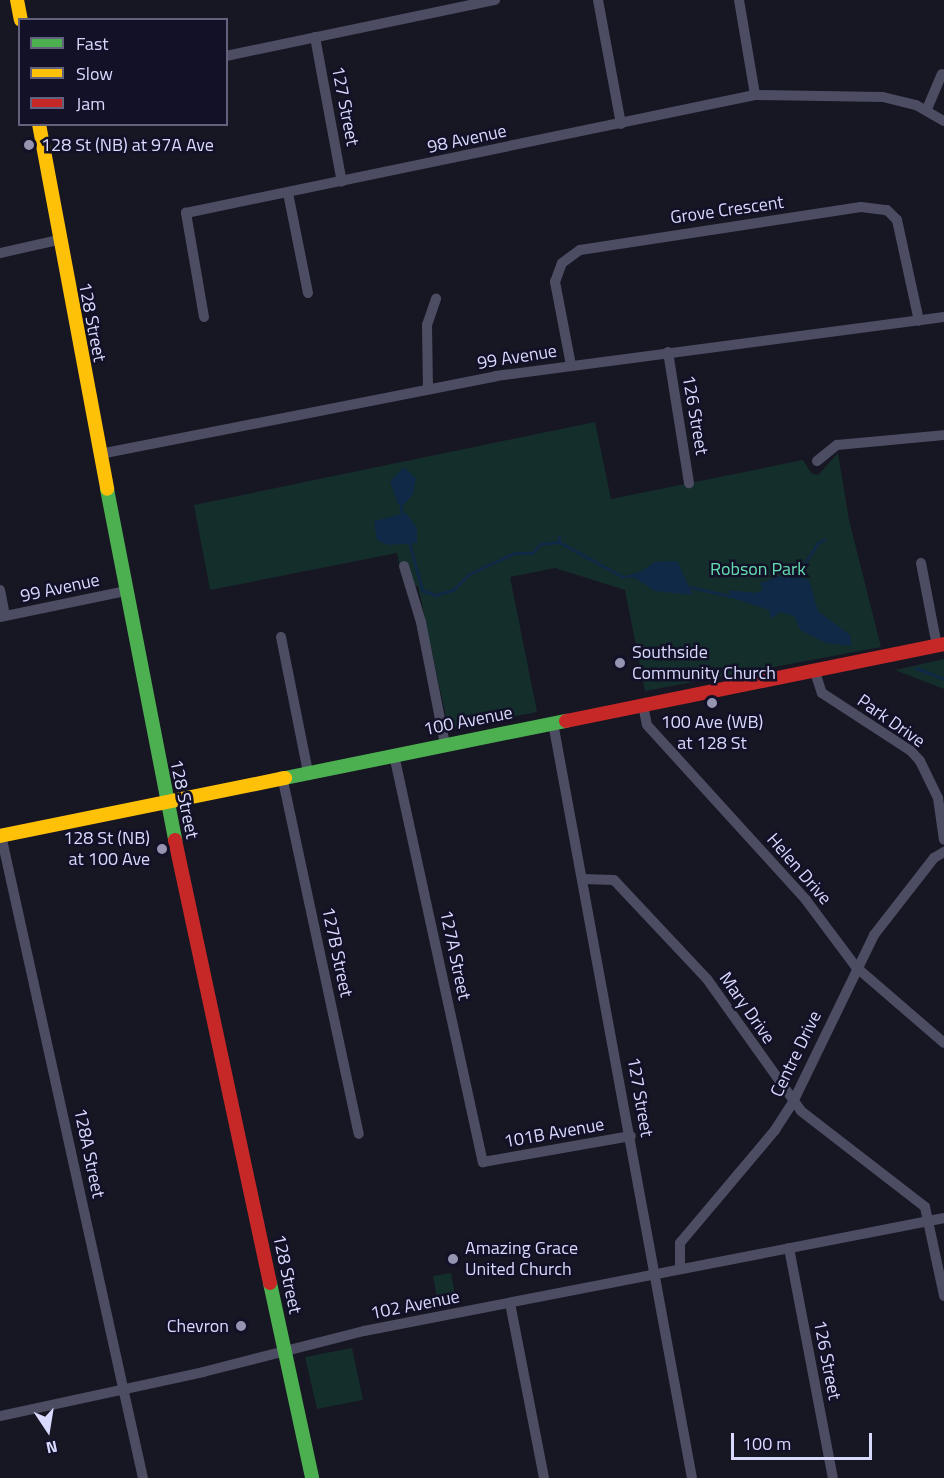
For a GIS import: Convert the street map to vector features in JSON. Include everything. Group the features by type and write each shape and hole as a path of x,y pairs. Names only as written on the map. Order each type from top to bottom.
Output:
{"main road":[{"path":"17,0 21,18"},
{"name":"128 Street","path":"39,126 58,240 166,800 312,1478"},
{"name":"100 Avenue","path":"1,836 282,776 941,645"}],"street":[{"path":"228,57 495,0"},
{"path":"598,0 621,124"},
{"path":"739,0 754,95"},
{"name":"127 Street","path":"315,37 342,182"},
{"path":"942,74 927,110 944,122"},
{"name":"98 Avenue","path":"204,317 186,213 754,95 861,94 927,110"},
{"path":"288,193 308,293"},
{"name":"Grove Crescent","path":"571,365 555,282 569,256 591,247 861,207 887,210 897,220 919,321"},
{"path":"0,253 58,240"},
{"path":"428,389 427,325 436,299"},
{"name":"99 Avenue","path":"100,454 428,389 571,365 944,317"},
{"name":"126 Street","path":"668,352 690,483"},
{"path":"817,461 837,445 944,435"},
{"path":"921,563 941,645"},
{"path":"404,566 421,622 445,744"},
{"path":"0,590 2,617"},
{"name":"99 Avenue","path":"2,617 126,591"},
{"path":"281,637 308,772"},
{"name":"Park Drive","path":"814,672 822,693 911,751 920,761 938,798 944,840"},
{"name":"Helen Drive","path":"643,705 647,725 806,900 856,967 944,1043"},
{"name":"127 Street","path":"553,723 631,1136 652,1275 692,1478"},
{"name":"127A Street","path":"394,754 483,1162"},
{"name":"127B Street","path":"282,776 358,1134"},
{"name":"128A Street","path":"1,836 143,1478"},
{"name":"Centre Drive","path":"680,1269 680,1243 775,1130 793,1102 856,967 874,935 934,858 944,852"},
{"name":"Mary Drive","path":"582,879 614,880 707,979 793,1102 925,1207 928,1221"},
{"name":"101B Avenue","path":"483,1162 631,1136"},
{"name":"102 Avenue","path":"0,1416 124,1390 285,1351 510,1303 944,1218"},
{"path":"928,1221 944,1296"},
{"name":"126 Street","path":"789,1248 833,1478"},
{"path":"510,1303 544,1478"}],"green space":[{"name":"Robson Park","path":"595,422 611,499 803,460 811,473 818,475 838,453 849,520 881,647 645,691 625,590 555,568 510,577 537,712 454,728 447,722 418,586 405,588 397,553 210,590 194,505"},
{"path":"944,659 944,689 895,670"},
{"path":"451,1273 455,1295 443,1300 437,1298 433,1276"},
{"path":"352,1348 363,1400 317,1409 305,1357"}],"water":[{"path":"404,467 416,478 413,494 404,505 398,504 390,482"},
{"path":"406,513 417,528 417,543 388,545 377,540 374,521"},
{"path":"677,561 693,595 655,591 635,578 620,577 640,572 655,562"},
{"path":"786,574 809,580 818,611 850,635 852,646 826,643 800,630 794,616 780,612 771,619 769,610 730,597 729,590 756,593 763,589 760,583"}],"waterway":[{"path":"400,501 402,516"},
{"path":"409,542 422,590 435,595 453,590 469,574 514,553 532,553 540,544 559,542 559,536"},
{"path":"797,575 818,543 825,539"},
{"path":"559,542 623,577"},
{"path":"690,587 730,596"},
{"path":"916,668 944,679"}],"traffic: fast":[{"path":"107,489 175,840"},
{"path":"285,778 566,721"},
{"path":"270,1283 312,1478"}],"traffic: slow":[{"path":"17,0 21,18"},
{"path":"39,126 107,489"},
{"path":"0,836 285,778"}],"traffic: jam":[{"path":"566,721 944,644"},
{"path":"175,840 270,1283"}],"place":[{"name":"128 St (NB) at 97A Ave","path":"29,145"},
{"name":"Southside Community Church","path":"620,663"},
{"name":"100 Ave (WB) at 128 St","path":"712,703"},
{"name":"128 St (NB) at 100 Ave","path":"162,849"},
{"name":"Amazing Grace United Church","path":"453,1259"},
{"name":"Chevron","path":"241,1326"}]}
